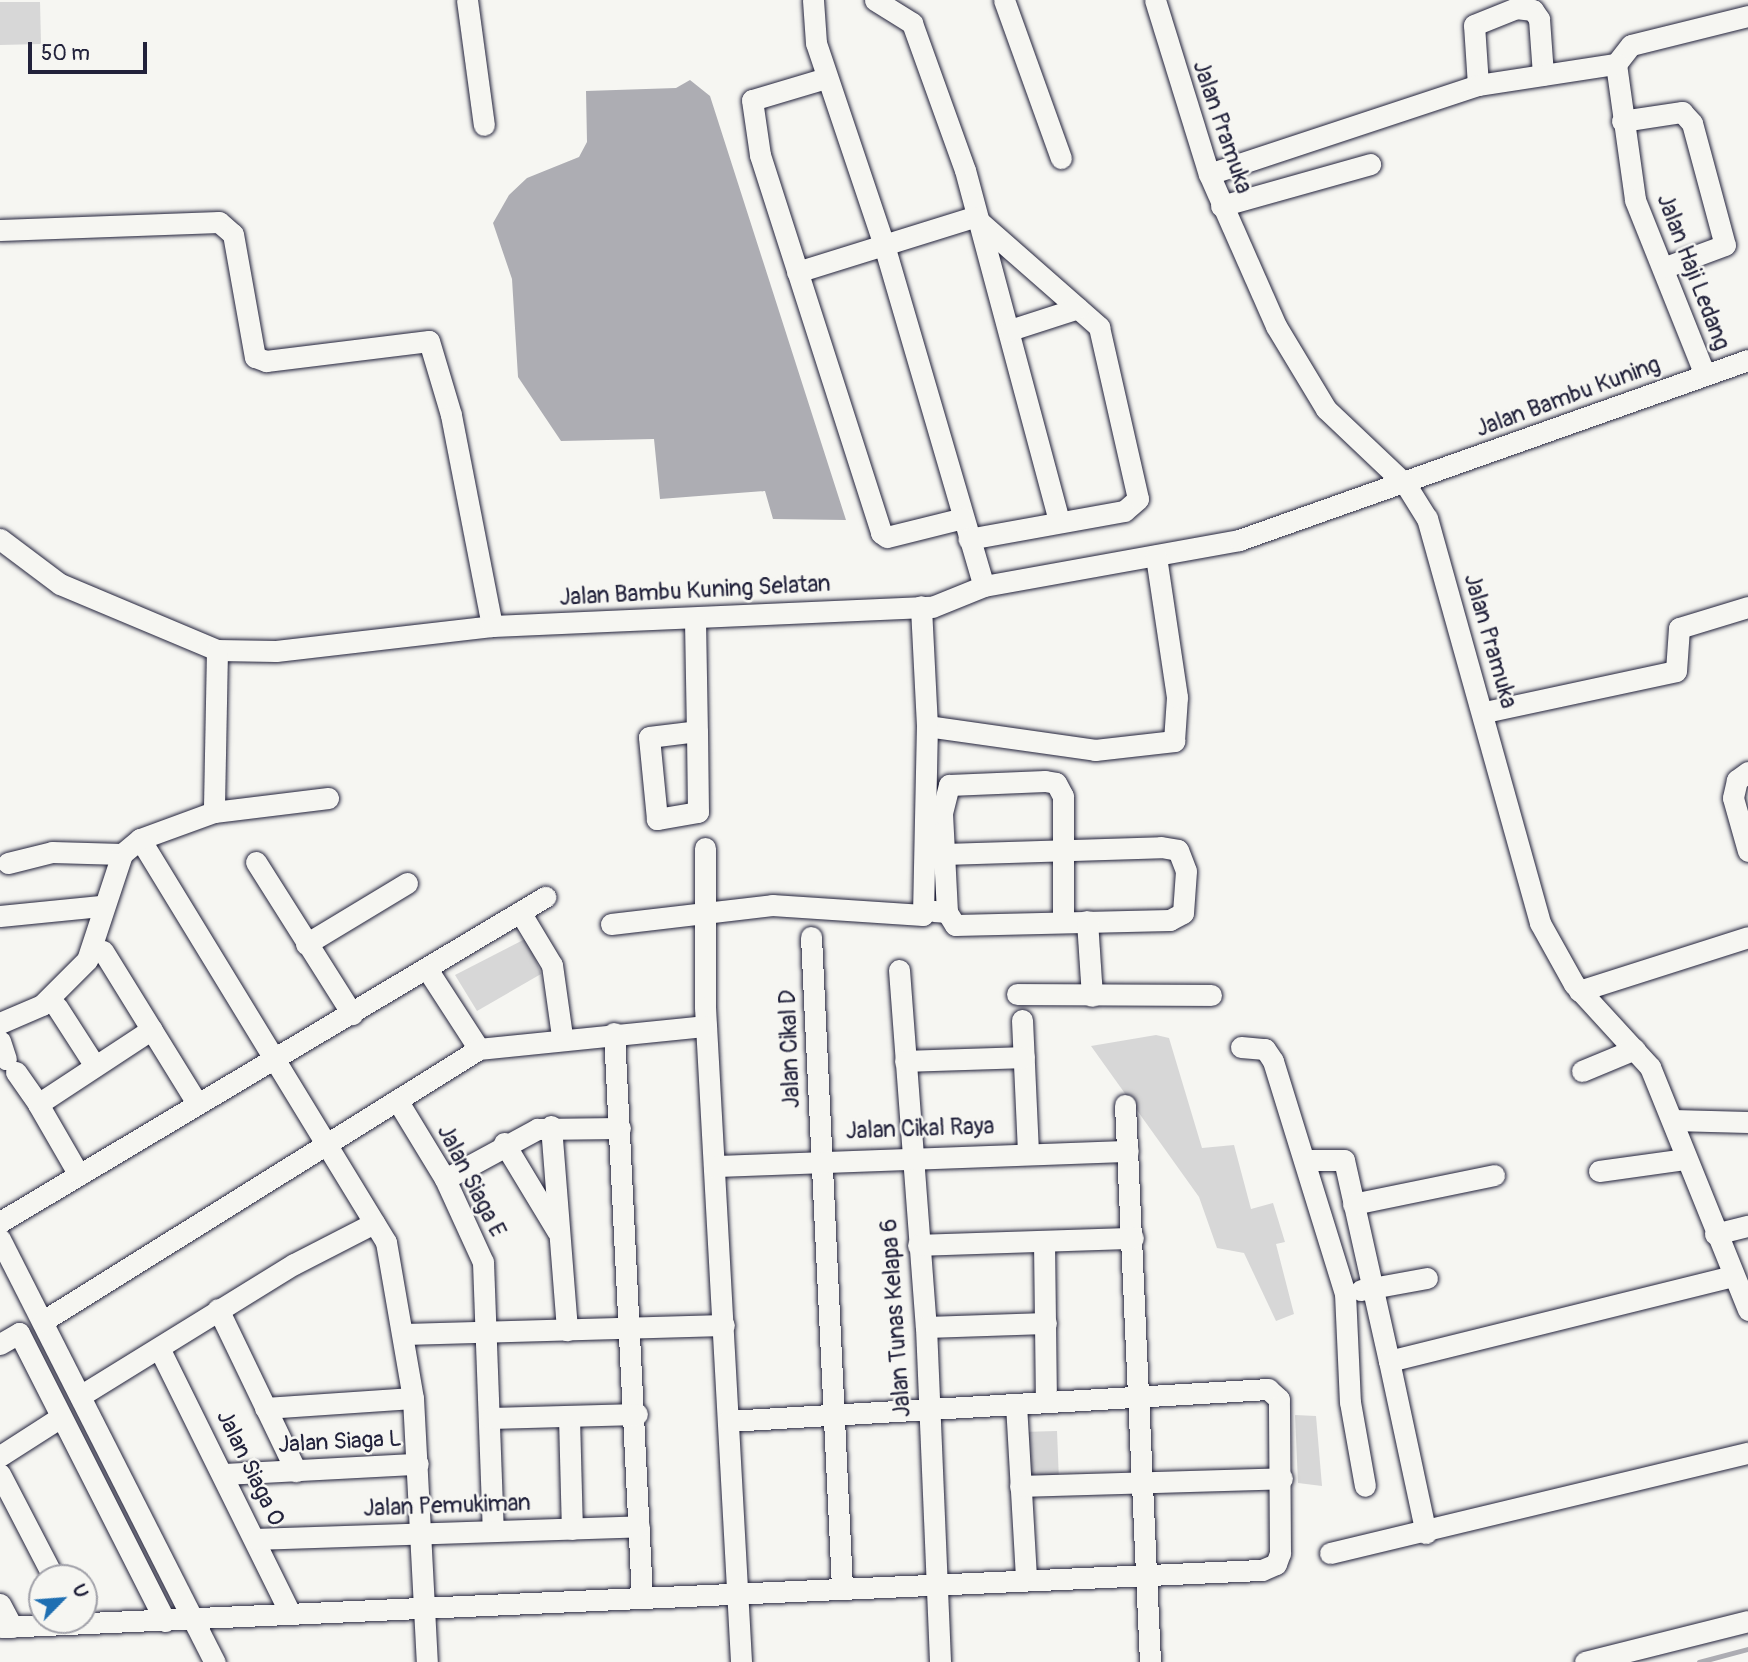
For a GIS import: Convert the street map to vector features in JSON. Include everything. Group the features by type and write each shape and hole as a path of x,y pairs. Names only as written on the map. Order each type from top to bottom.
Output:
{"street":[{"path":"467,0 484,125"},
{"path":"813,0 826,78 884,245 984,586"},
{"path":"876,0 912,23 974,196 974,217 1010,330 1059,522"},
{"path":"1004,0 1061,158"},
{"name":"Jalan Pramuka","path":"1155,0 1221,206 1299,369 1326,408 1406,485 1427,518 1485,712 1540,923 1579,990 1635,1049 1673,1120 1715,1234 1748,1310"},
{"path":"1478,85 1474,25 1515,4 1533,10 1539,19 1543,75"},
{"path":"1209,174 1478,85 1616,64 1631,45 1748,16"},
{"name":"Jalan Haji Ledang","path":"1616,64 1622,121 1641,218 1666,267 1705,375"},
{"path":"826,78 759,96 748,108 797,272 881,533 887,537 1059,522 1124,512 1139,492 1099,327 974,217"},
{"path":"1622,121 1682,112 1692,123 1725,244 1666,267"},
{"path":"1221,206 1370,164"},
{"path":"797,272 974,217"},
{"path":"0,230 219,222 233,234 255,357 266,361 429,341 451,415 492,626"},
{"path":"1010,330 1078,309"},
{"name":"Jalan Bambu Kuning","path":"1406,485 1748,360"},
{"name":"Jalan Bambu Kuning Selatan","path":"0,539 60,584 217,650 276,651 492,626 695,620 921,606 984,586 1239,540 1406,485"},
{"path":"927,726 1095,750 1174,741 1177,697 1156,556"},
{"path":"921,606 927,726 925,911"},
{"path":"1485,712 1675,671 1679,628 1748,607"},
{"path":"695,620 697,731"},
{"path":"214,813 217,650"},
{"path":"1748,772 1737,780 1733,799 1748,851"},
{"path":"944,854 1060,852 1161,847 1183,854 1186,900 1178,919 954,925 947,912 944,854 943,795 949,785 1033,782 1061,788 1060,852 1063,921"},
{"path":"0,1023 42,1005 81,968 97,940 101,906 122,854 140,839 214,813 328,798"},
{"path":"140,839 374,1223 393,1265 404,1334 418,1464 427,1662"},
{"path":"705,848 703,916 706,1026 741,1662"},
{"path":"8,863 52,852 122,854"},
{"path":"256,862 352,1014"},
{"path":"306,944 407,883"},
{"path":"0,1222 545,897"},
{"path":"611,924 703,916 772,905 912,918 925,911 947,912"},
{"path":"0,916 101,906"},
{"path":"520,912 552,965 562,1036"},
{"path":"1087,921 1092,996"},
{"name":"Jalan Cikal D","path":"811,937 837,1414 842,1587"},
{"path":"1579,990 1748,937"},
{"path":"103,951 197,1103"},
{"path":"427,969 479,1049"},
{"name":"Jalan Tunas Kelapa 6","path":"899,970 910,1156 926,1327 934,1582 940,1662"},
{"path":"1017,995 1211,995"},
{"path":"57,1007 95,1066"},
{"path":"1022,1020 1028,1152"},
{"path":"43,1321 324,1143 479,1049 562,1036 706,1026"},
{"path":"38,1104 152,1029"},
{"path":"614,1033 637,1414 642,1597"},
{"path":"1241,1048 1269,1054 1346,1293 1350,1402 1365,1486"},
{"path":"1581,1071 1635,1049"},
{"path":"905,1061 1024,1056"},
{"path":"8,1058 79,1175"},
{"name":"Jalan Siaga E","path":"397,1100 445,1179 483,1262 490,1333 493,1531"},
{"path":"1125,1105 1133,1238 1135,1397 1142,1574 1150,1662"},
{"path":"1673,1120 1748,1122"},
{"path":"445,1179 504,1143 551,1126 620,1128"},
{"path":"551,1126 567,1330"},
{"path":"504,1143 558,1235"},
{"name":"Jalan Cikal Raya","path":"713,1166 822,1159 1028,1152 1128,1152"},
{"path":"1305,1160 1341,1157 1426,1534"},
{"path":"1599,1171 1686,1159"},
{"path":"1353,1204 1494,1175"},
{"path":"80,1396 218,1309 374,1223"},
{"path":"1715,1234 1748,1226"},
{"path":"918,1245 1133,1238"},
{"path":"0,1239 215,1662"},
{"path":"1044,1241 1046,1402"},
{"path":"1389,1361 1732,1276"},
{"path":"1346,1293 1427,1278"},
{"path":"218,1309 296,1471"},
{"path":"926,1327 1046,1323"},
{"path":"404,1334 724,1325"},
{"path":"0,1345 19,1333 165,1621"},
{"name":"Jalan Siaga O","path":"159,1348 224,1474 290,1613"},
{"path":"98,1621 165,1621 934,1582 1262,1570 1276,1564 1280,1553 1282,1478 1274,1391 928,1407 729,1422"},
{"path":"265,1408 412,1398"},
{"path":"1016,1404 1027,1578"},
{"path":"491,1418 637,1414"},
{"path":"0,1456 61,1417"},
{"path":"569,1417 572,1529"},
{"path":"1331,1553 1426,1534 1748,1453"},
{"name":"Jalan Siaga L","path":"224,1474 418,1464"},
{"path":"0,1474 47,1564"},
{"path":"1020,1486 1282,1478"},
{"name":"Jalan Pemukiman","path":"256,1539 639,1526"},
{"path":"0,1604 6,1627 28,1625"},
{"path":"1585,1662 1748,1621"}],"shaded area":[{"path":"0,2 40,2 41,44 0,45"},
{"path":"690,80 710,96 846,520 773,519 765,491 660,499 654,439 561,441 518,377 512,279 493,223 509,195 527,178 579,157 587,142 586,91 676,88"},
{"path":"527,938 541,974 477,1011 455,975"},
{"path":"1156,1035 1169,1038 1202,1148 1234,1145 1251,1209 1273,1203 1285,1242 1276,1244 1294,1314 1276,1321 1244,1253 1217,1248 1199,1197 1091,1046"},
{"path":"1295,1415 1316,1416 1322,1486 1298,1483"},
{"path":"1057,1431 1059,1481 1023,1482 1021,1432"}],"waterway":[{"path":"1699,1662 1748,1649"}]}
